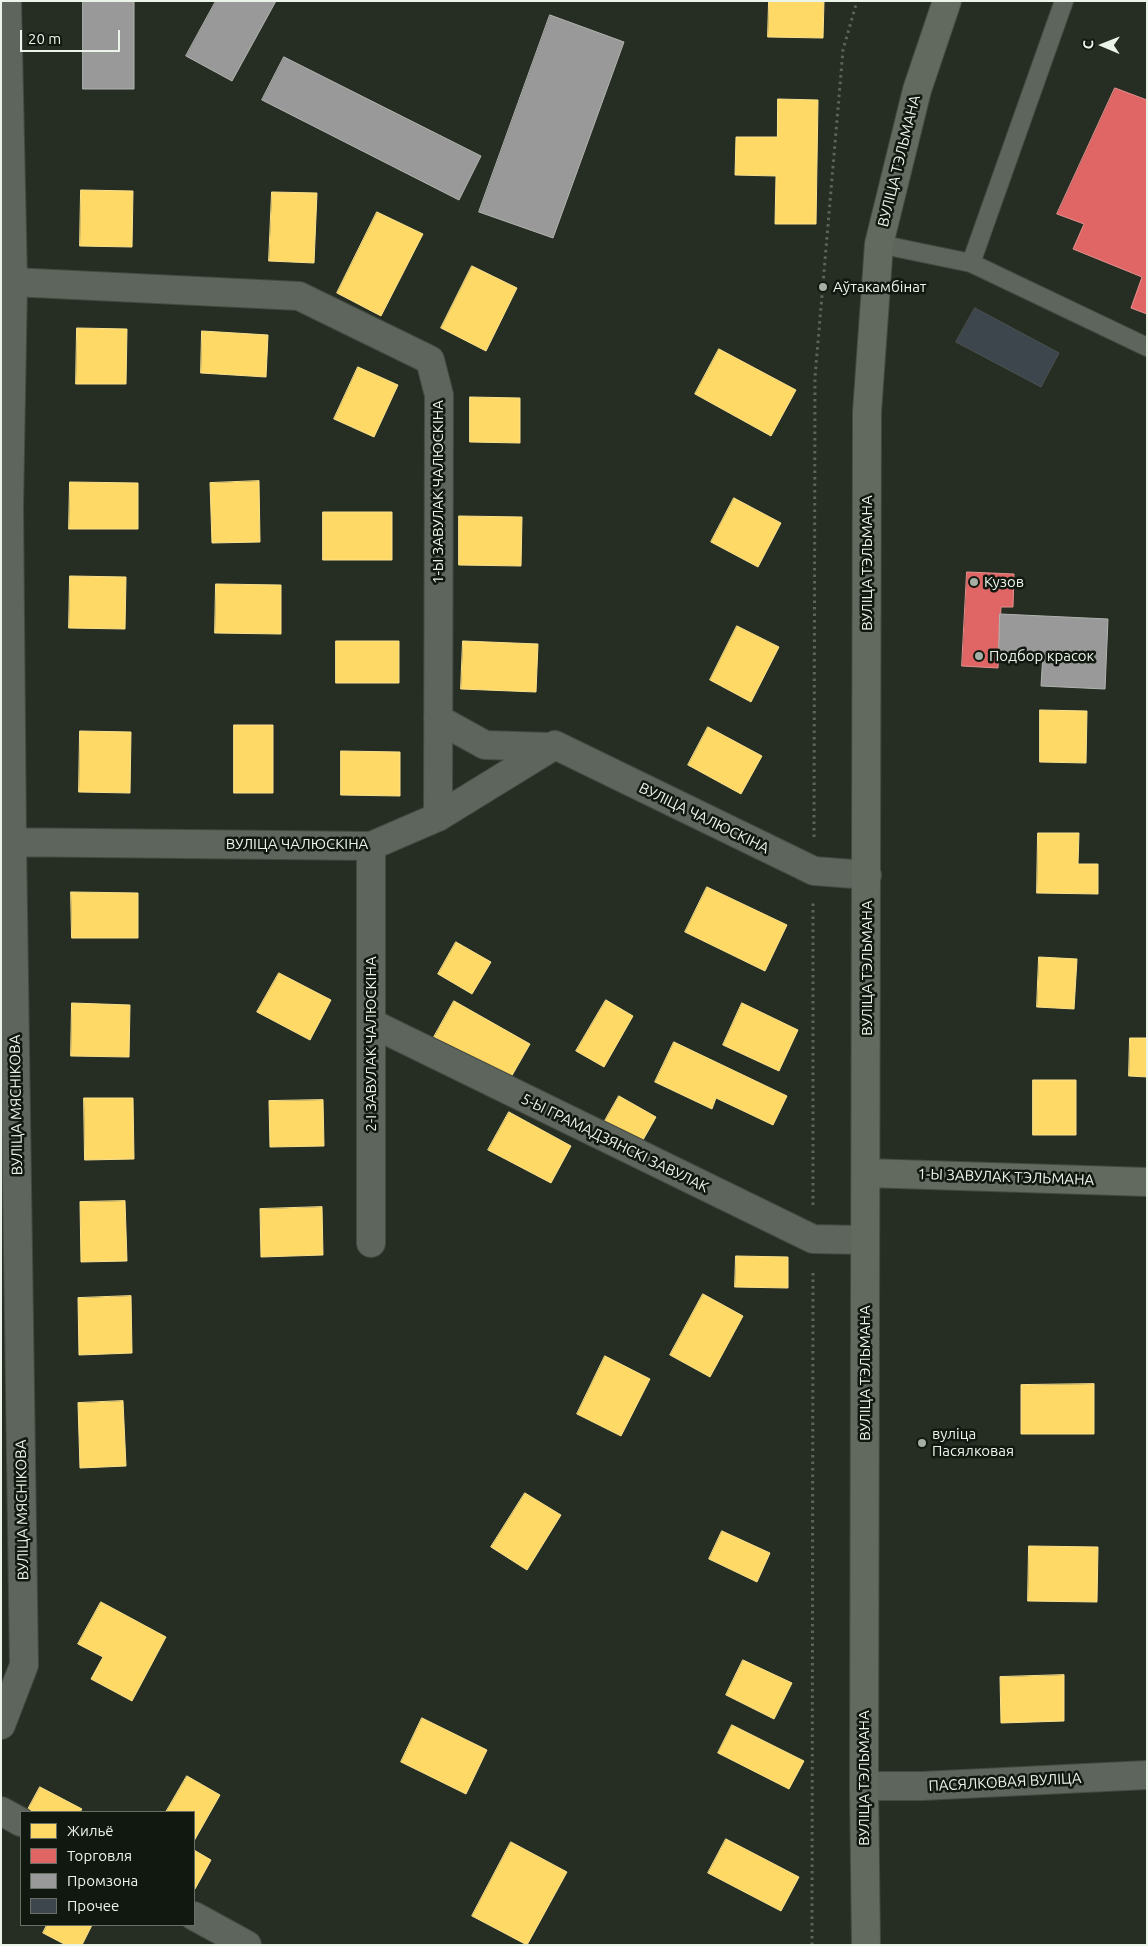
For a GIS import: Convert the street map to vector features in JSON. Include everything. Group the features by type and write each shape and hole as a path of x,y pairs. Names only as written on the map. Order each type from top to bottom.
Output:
{"main road":[{"name":"ВУЛІЦА ТЭЛЬМАНА","path":"866,1945 864,1786 867,412 879,244 917,90 947,1"},
{"name":"1-Ы ЗАВУЛАК ТЭЛЬМАНА","path":"866,1172 1147,1182"}],"street":[{"name":"ВУЛІЦА МЯСНІКОВА","path":"1,1725 24,1665 6,842 5,506 13,282 8,1"},
{"name":"1-Ы ЗАВУЛАК ЧАЛЮСКІНА","path":"13,282 299,296 430,360 439,395 438,817"},
{"path":"438,719 485,744 550,747"},
{"name":"ВУЛІЦА ЧАЛЮСКІНА","path":"6,842 371,846 438,817 555,745 814,871 867,875"},
{"name":"2-І ЗАВУЛАК ЧАЛЮСКІНА","path":"371,846 371,1244"},
{"name":"5-Ы ГРАМАДЗЯНСКІ ЗАВУЛАК","path":"371,1023 813,1240 865,1240"},
{"name":"ПАСЯЛКОВАЯ ВУЛІЦА","path":"864,1786 922,1786 1147,1775"},
{"path":"1,1811 20,1821"},
{"path":"195,1917 247,1945"}],"lane":[{"path":"971,263 1064,1"},
{"path":"879,244 971,263 1147,347"}],"path":[{"path":"812,1945 815,377 843,50 857,1"}],"building: Жильё":[{"path":"769,1 824,1 823,38 768,37"},
{"path":"778,99 818,100 816,224 775,224 776,176 735,175 736,137 777,137"},
{"path":"81,190 133,191 132,247 80,246"},
{"path":"272,192 317,193 314,263 269,261"},
{"path":"377,212 423,234 381,316 337,293"},
{"path":"472,266 517,288 486,351 441,328"},
{"path":"77,328 127,329 126,384 76,384"},
{"path":"202,331 268,335 266,377 201,373"},
{"path":"719,349 796,390 771,436 695,394"},
{"path":"358,367 398,385 374,437 334,419"},
{"path":"470,397 520,398 520,443 470,442"},
{"path":"259,481 260,542 212,543 210,483"},
{"path":"70,482 138,483 138,529 69,529"},
{"path":"734,498 781,523 758,567 711,542"},
{"path":"323,512 392,512 392,560 323,560"},
{"path":"459,516 522,517 521,566 459,565"},
{"path":"70,576 126,577 125,629 69,628"},
{"path":"216,584 281,585 281,634 215,633"},
{"path":"737,626 779,647 751,702 710,680"},
{"path":"336,641 399,641 399,683 336,683"},
{"path":"463,641 538,644 536,692 461,689"},
{"path":"1040,710 1087,711 1086,763 1040,762"},
{"path":"234,725 273,725 273,793 234,793"},
{"path":"708,727 762,756 741,794 688,765"},
{"path":"80,731 131,732 130,793 79,792"},
{"path":"341,751 400,752 400,796 341,795"},
{"path":"1038,833 1079,833 1078,864 1098,864 1098,894 1037,893"},
{"path":"707,887 787,925 765,971 685,932"},
{"path":"71,892 138,893 138,938 72,938"},
{"path":"456,942 491,962 472,994 438,974"},
{"path":"1039,957 1077,959 1074,1009 1037,1007"},
{"path":"279,973 331,1000 310,1040 257,1012"},
{"path":"606,1000 633,1016 604,1067 576,1051"},
{"path":"454,1001 530,1044 510,1079 434,1037"},
{"path":"72,1003 130,1005 129,1057 71,1056"},
{"path":"742,1003 798,1030 779,1071 723,1045"},
{"path":"1130,1038 1147,1038 1147,1077 1129,1076"},
{"path":"674,1042 787,1096 773,1125 716,1098 712,1109 655,1082"},
{"path":"1033,1080 1076,1080 1076,1135 1033,1135"},
{"path":"619,1096 656,1117 639,1147 602,1126"},
{"path":"84,1098 133,1098 134,1159 85,1160"},
{"path":"323,1100 324,1146 270,1147 269,1101"},
{"path":"509,1112 571,1146 551,1183 488,1150"},
{"path":"125,1201 127,1261 81,1262 80,1202"},
{"path":"322,1207 323,1255 261,1257 260,1209"},
{"path":"736,1256 788,1257 788,1288 735,1287"},
{"path":"703,1294 743,1316 710,1377 670,1355"},
{"path":"131,1296 132,1353 79,1355 78,1298"},
{"path":"605,1356 650,1379 621,1436 577,1414"},
{"path":"1094,1384 1094,1434 1021,1434 1021,1385"},
{"path":"123,1401 126,1466 80,1468 78,1403"},
{"path":"525,1493 561,1515 527,1570 491,1547"},
{"path":"722,1531 770,1553 757,1582 709,1559"},
{"path":"1029,1546 1098,1547 1097,1602 1028,1601"},
{"path":"101,1602 166,1637 132,1701 91,1679 103,1657 78,1644"},
{"path":"743,1660 792,1683 774,1719 726,1695"},
{"path":"1064,1675 1064,1721 1001,1723 1000,1677"},
{"path":"422,1718 487,1750 466,1794 401,1762"},
{"path":"732,1725 804,1761 789,1789 718,1753"},
{"path":"187,1776 220,1795 195,1839 195,1811 167,1811"},
{"path":"40,1787 82,1809 81,1811 27,1811"},
{"path":"726,1839 799,1877 781,1911 708,1873"},
{"path":"511,1842 567,1872 527,1945 472,1916"},
{"path":"195,1851 211,1860 195,1889"},
{"path":"46,1926 92,1926 82,1945 66,1945 43,1933"}],"building: Торговля":[{"path":"1115,88 1147,100 1147,314 1131,308 1142,277 1073,249 1084,224 1057,214"},
{"path":"967,572 1014,574 1013,607 1001,607 998,668 962,666"}],"building: Промзона":[{"path":"83,1 134,1 134,89 83,89"},
{"path":"216,1 276,1 232,81 186,56"},
{"path":"550,15 624,42 553,238 479,212"},
{"path":"284,57 481,156 459,200 262,100"},
{"path":"1000,614 1108,619 1105,689 1041,686 1043,653 999,652"}],"building: Прочее":[{"path":"975,308 1059,353 1041,387 956,342"}],"place":[{"name":"Аўтакамбінат","path":"823,287"},
{"name":"Кузов","path":"974,582"},
{"name":"Подбор красок","path":"979,656"},
{"name":"вуліца Пасялковая","path":"922,1443"}]}
